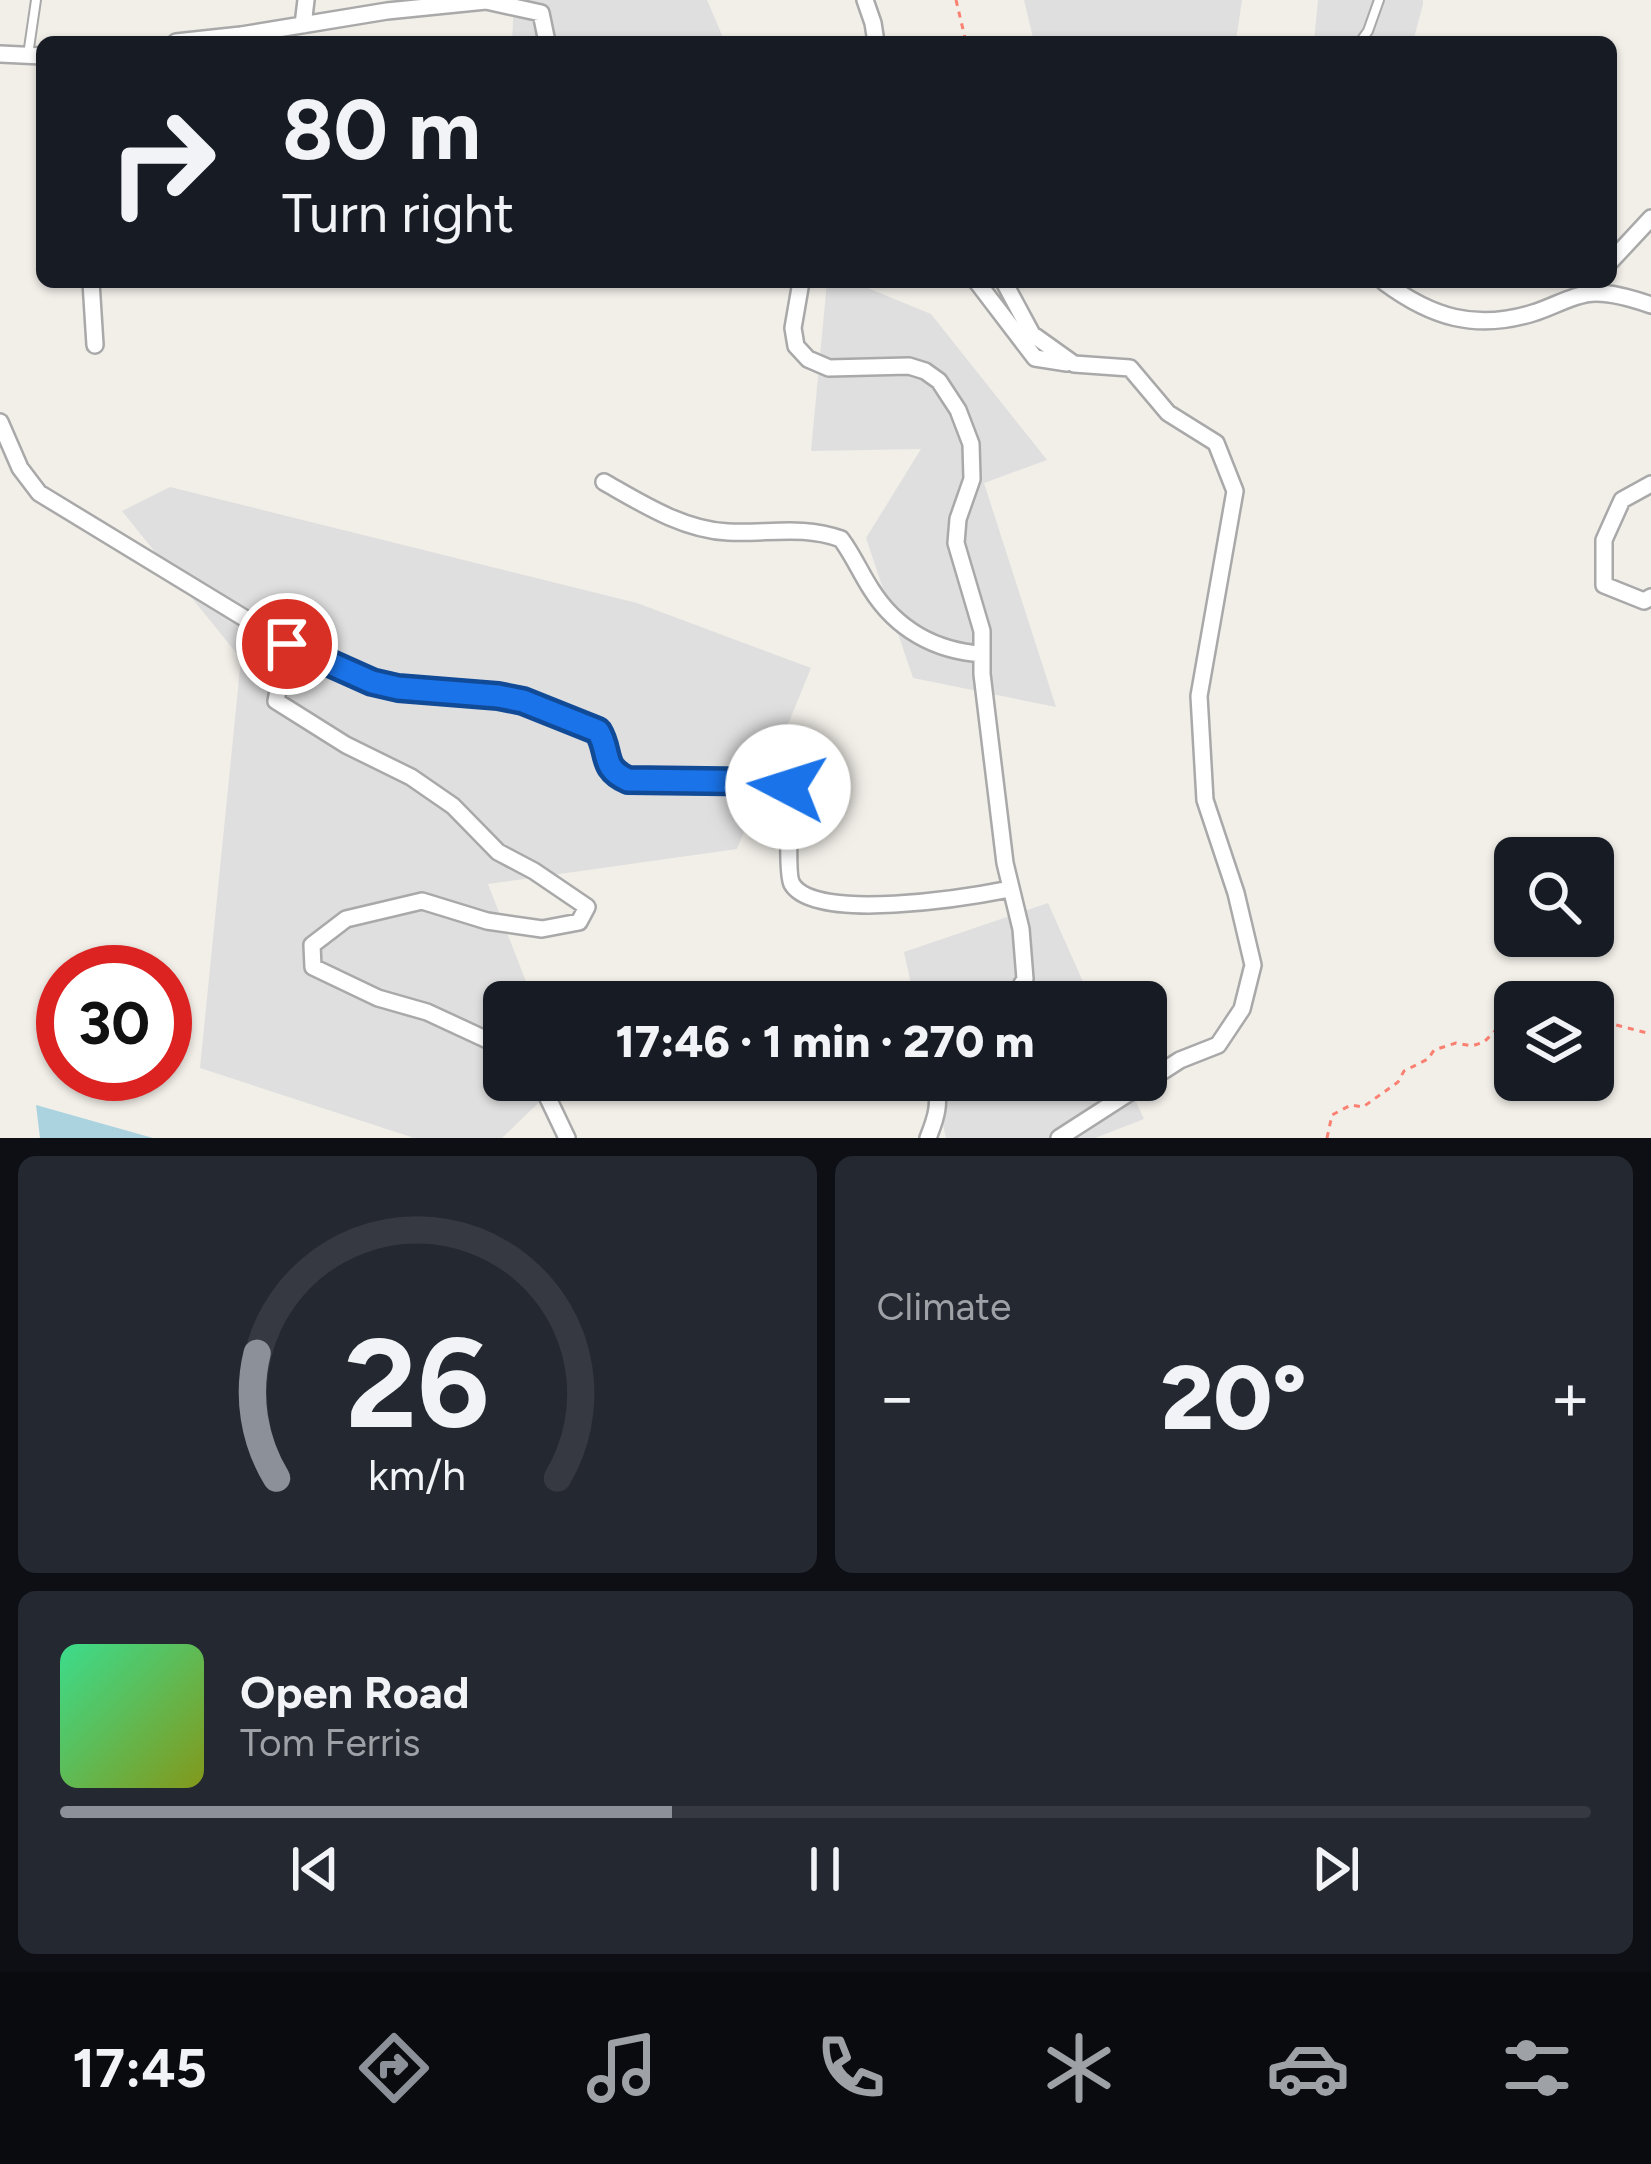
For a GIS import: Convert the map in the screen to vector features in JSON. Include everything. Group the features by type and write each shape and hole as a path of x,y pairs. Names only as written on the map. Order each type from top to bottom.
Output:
{"street":[{"path":"302,25 306,0"},
{"path":"865,0 875,36"},
{"path":"228,36 486,1 541,13 546,36"},
{"path":"0,55 35,57"},
{"path":"1617,255 1651,218"},
{"path":"91,288 95,345"},
{"path":"800,288 796,346 808,359 829,368 909,366 925,371 939,381 958,410 971,444 972,479 958,519 956,543 979,617 1024,981"},
{"path":"982,288 1035,358 1130,368 1168,412 1216,443 1235,491 1198,696 1205,800 1236,893 1253,964 1242,1009 1218,1045 1180,1060 1059,1138"},
{"path":"1007,288 1032,334 1074,364"},
{"path":"1393,288 1444,317 1475,322 1528,315 1593,288"},
{"path":"1598,288 1651,305"},
{"path":"0,422 20,468 39,493 287,644 372,682 523,701 598,731 614,774 628,780 779,782 791,791 788,878 808,899 933,902 1010,889"},
{"path":"604,482 691,525 723,532 799,529 842,539 872,592 898,620 924,641 946,650 982,654"},
{"path":"1651,484 1622,500 1604,540 1604,585 1644,601 1651,597"},
{"path":"287,644 276,701 346,746 411,777 453,806 498,852 586,907 579,922 542,929 487,921 422,901 346,919 312,945 313,967 377,998 427,1012 483,1039"},
{"path":"549,1101 568,1138"},
{"path":"928,1138 938,1115 938,1101"}],"lane":[{"path":"35,57 36,0"},
{"path":"1364,36 1379,0"}],"path":[{"path":"956,0 965,36"},
{"path":"1614,1024 1651,1034"},
{"path":"1327,1138 1332,1114 1351,1105 1363,1107 1434,1050 1456,1043 1472,1046 1494,1032"}],"shaded area":[{"path":"514,0 707,0 722,36 512,36"},
{"path":"1024,0 1242,0 1237,36 1033,36"},
{"path":"1318,0 1423,0 1415,36 1315,36"},
{"path":"826,288 868,288 931,314 1047,460 984,483 1056,707 913,678 866,538 921,449 811,451"},
{"path":"170,487 637,603 811,668 737,849 488,884 526,981 483,981 483,1101 540,1101 502,1138 414,1138 200,1068 241,659 122,511"},
{"path":"1048,903 1083,981 910,981 904,952"},
{"path":"938,1101 1136,1101 1144,1119 1095,1138 946,1138"}],"water":[{"path":"36,1105 153,1138 40,1138"}],"route":[{"path":"287,644 372,682 523,701 598,731 614,774 628,780 779,782 788,787"}]}
